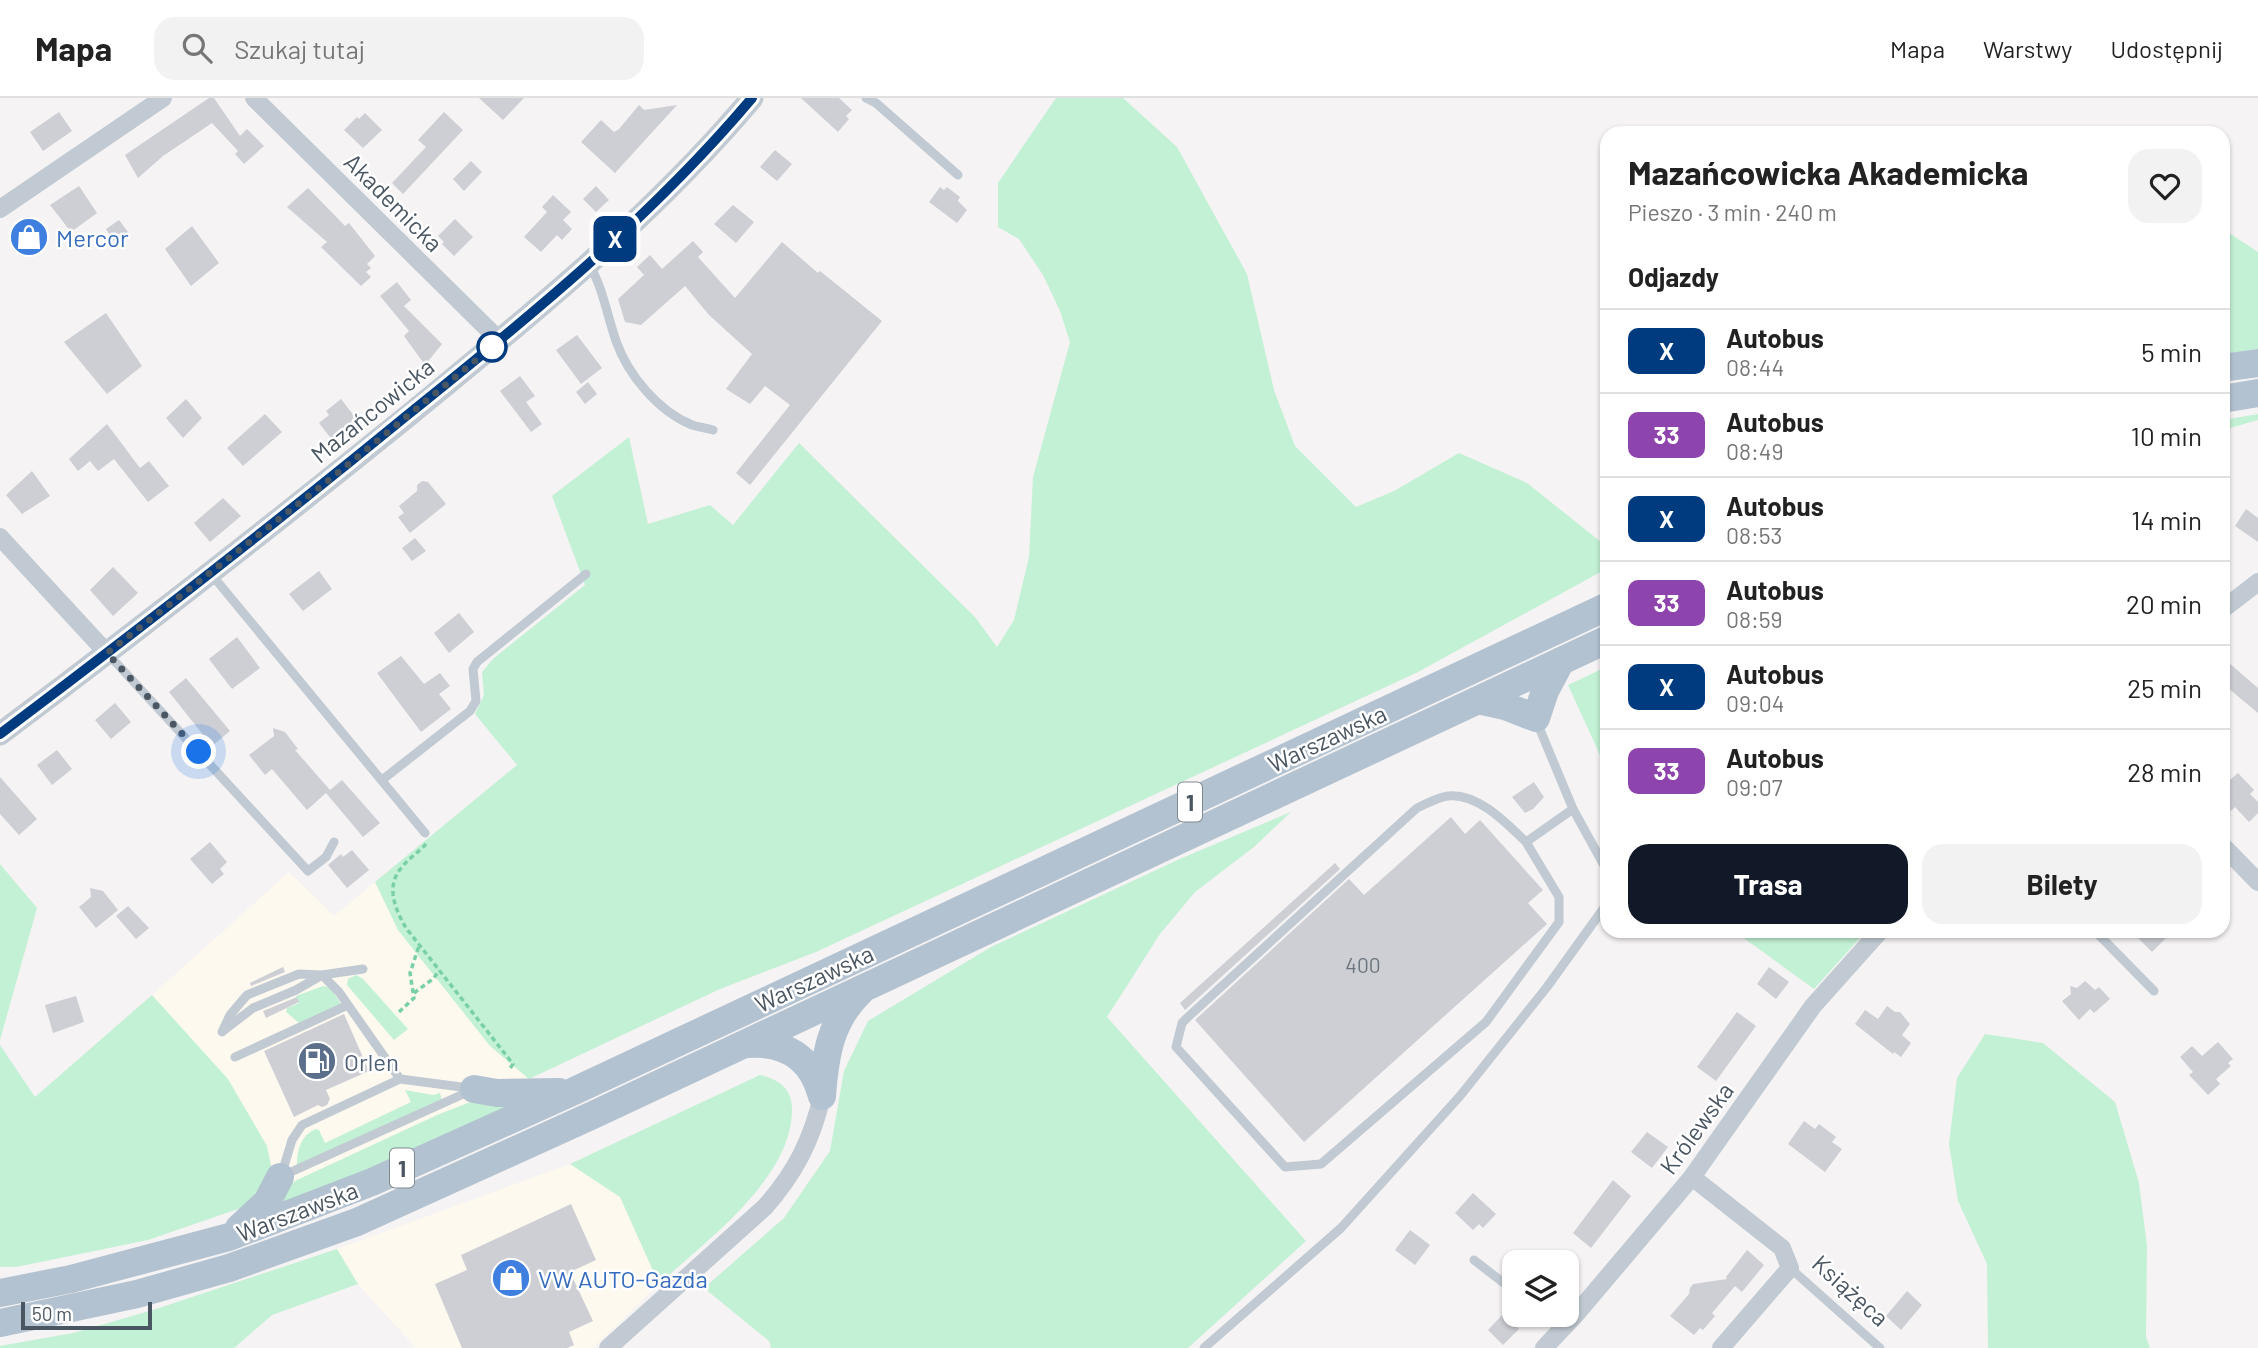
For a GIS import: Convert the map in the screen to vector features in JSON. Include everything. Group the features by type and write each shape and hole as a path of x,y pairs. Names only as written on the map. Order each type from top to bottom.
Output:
{"main road":[{"path":"2230,367 2258,363"},
{"path":"2230,398 2258,393"},
{"name":"Warszawska","path":"0,1293 71,1279 229,1237 372,1182 572,1092 1600,610"},
{"name":"Warszawska","path":"0,1323 137,1294 229,1268 357,1222 866,987 1600,642"},
{"path":"1478,700 1505,706 1535,718 1545,691 1561,661"},
{"path":"822,1096 825,1058 833,1032 847,1007 866,987"},
{"path":"731,1050 746,1044 761,1043 790,1050 810,1068 822,1096"},
{"path":"486,1091 572,1092"},
{"path":"229,1237 267,1202 280,1177"}],"street":[{"path":"0,209 163,98"},
{"name":"Akademicka","path":"254,98 500,341"},
{"name":"Mazańcowicka","path":"0,734 211,573 500,341 679,177 752,98"},
{"path":"0,537 107,653"},
{"path":"2230,604 2258,582"},
{"path":"2230,853 2258,882"},
{"name":"Królewska","path":"1544,1348 1692,1177 1813,1006 1874,938"},
{"path":"608,1348 765,1207 784,1185 808,1144 822,1096"},
{"name":"Książęca","path":"1692,1177 1782,1248 1790,1268 1721,1348"}],"lane":[{"path":"866,98 876,103 958,175"},
{"path":"589,262 598,279 616,342 627,367 668,411 692,425 713,430"},
{"path":"211,573 425,833"},
{"path":"382,780 470,711 476,701 473,668 477,662 586,574"},
{"path":"107,653 308,871 326,857 334,842"},
{"path":"1535,718 1573,809 1600,858"},
{"path":"1447,796 1469,799 1497,815 1526,842 1559,897 1559,922 1486,1022 1321,1164 1285,1167 1175,1047 1182,1023 1417,808 1447,796"},
{"path":"1526,842 1573,809"},
{"path":"1204,1348 1341,1228 1460,1096 1600,913"},
{"path":"2102,938 2154,991"},
{"path":"322,975 296,990 253,1008 222,1032 230,1015 247,995 299,974 322,975 363,969"},
{"path":"322,975 339,992 400,1079"},
{"path":"235,1056 348,1005"},
{"path":"280,1177 292,1140 302,1125 400,1079 486,1091"},
{"path":"280,1177 486,1091"},
{"path":"1474,1261 1502,1282"},
{"name":"Książęca","path":"1790,1268 1880,1348"}],"path":[{"path":"425,833 429,839 425,846 401,867 395,879 393,905 419,944 513,1064 486,1091"},
{"path":"399,1012 414,998 410,973 419,944"},
{"path":"414,993 434,978 439,970"}],"shaded area":[{"path":"289,872 334,916 375,882 398,930 490,1046 529,1079 261,1201 152,995"},
{"path":"570,1164 620,1197 659,1284 593,1348 416,1348 358,1284 337,1249"}],"green space":[{"path":"1056,98 1123,98 1177,147 1247,274 1274,390 1295,446 1356,507 1394,491 1459,453 1527,483 1600,541 1600,572 1418,672 816,952 720,989 529,1079 490,1046 398,930 375,882 517,765 475,714 484,695 482,672 494,658 585,585 552,496 629,437 648,524 710,505 733,525 799,443 975,617 997,647 1014,620 1029,557 1033,477 1070,342 1060,311 1043,275 1019,239 998,227 998,183"},
{"path":"2230,234 2258,252 2258,349 2230,354"},
{"path":"2258,414 2258,420 2230,428 2230,419"},
{"path":"1600,670 1600,755 1568,685"},
{"path":"1291,812 1254,847 1195,892 1160,934 1107,1017 1306,1241 1188,1348 771,1348 769,1341 704,1288 784,1218 830,1151 844,1071 868,1021 991,947 1182,858"},
{"path":"0,864 37,908 0,1040"},
{"path":"1744,938 1860,938 1814,989"},
{"path":"356,975 363,979 408,1029 394,1040 347,985 348,979"},
{"path":"323,986 331,988 341,1004 299,1023 286,1012 287,1008 299,1003 296,996"},
{"path":"152,995 228,1079 267,1146 272,1170 261,1201 148,1240 16,1267 0,1267 0,1045 35,1097"},
{"path":"1985,1034 2043,1043 2115,1102 2139,1183 2147,1246 2146,1337 2150,1348 1988,1348 1987,1264 1958,1201 1949,1144 1957,1078"},
{"path":"760,1075 784,1087 792,1104 788,1137 777,1162 761,1185 721,1229 659,1284 620,1197 570,1164"},
{"path":"405,1090 433,1095 440,1093 442,1100 297,1165 301,1144 311,1132 319,1130 325,1143 411,1102"},
{"path":"473,1101 520,1101 269,1213 297,1180"},
{"path":"337,1249 358,1284 272,1315 234,1348 0,1348 73,1333 153,1310"}],"building":[{"path":"209,98 214,98 240,136 247,129 264,146 244,164 235,154 238,151 212,123 163,156 138,178 125,155"},
{"path":"479,98 524,98 503,120"},
{"path":"801,98 839,98 852,110 846,116 849,119 838,132"},
{"path":"639,105 644,110 677,105 615,173 581,142 601,120 614,132 619,129"},
{"path":"59,112 72,131 43,151 30,132"},
{"path":"444,112 463,130 403,194 392,183 426,147 418,140"},
{"path":"365,113 382,130 363,148 344,130"},
{"path":"775,150 792,164 777,181 760,167"},
{"path":"471,161 482,172 464,191 453,179"},
{"path":"79,186 97,213 71,232 50,205"},
{"path":"596,186 609,200 596,212 583,199"},
{"path":"940,187 944,190 947,187 960,197 958,201 967,210 957,223 929,202"},
{"path":"308,188 345,226 349,223 375,256 367,264 371,268 366,272 371,277 361,286 321,247 327,242 287,207"},
{"path":"553,195 571,212 563,220 572,229 562,240 557,235 541,252 524,237 547,212 542,207"},
{"path":"733,205 754,222 736,243 714,224"},
{"path":"455,219 473,237 454,256 438,236"},
{"path":"119,220 131,236 117,246 106,229"},
{"path":"27,224 39,242 23,252 11,234"},
{"path":"192,226 219,263 191,286 165,249"},
{"path":"693,241 703,252 698,257 735,298 782,242 882,321 750,485 736,473 790,405 765,386 750,404 726,389 752,354 709,315 685,286 641,325 625,322 618,299 644,275 637,267 650,255 662,269"},
{"path":"397,282 411,300 404,306 442,344 425,365 404,336 409,331 380,296"},
{"path":"106,313 142,366 107,394 64,342"},
{"path":"577,335 602,368 581,384 556,350"},
{"path":"520,376 535,396 526,402 542,424 531,432 500,391"},
{"path":"588,382 597,394 585,404 576,392"},
{"path":"186,399 202,418 183,438 166,418"},
{"path":"341,399 358,421 333,441 319,423 329,415 326,411"},
{"path":"265,414 282,432 243,466 227,448"},
{"path":"107,424 140,468 149,461 169,486 148,502 114,459 98,471 90,461 78,471 69,459"},
{"path":"32,471 50,496 22,514 6,495"},
{"path":"422,481 428,482 446,504 410,533 398,517 404,513 399,506 417,491 417,485"},
{"path":"223,498 241,516 210,542 194,523"},
{"path":"2246,509 2258,518 2258,542 2235,526"},
{"path":"415,538 426,551 412,561 402,548"},
{"path":"113,567 138,593 113,616 90,590"},
{"path":"319,571 332,589 303,611 289,594"},
{"path":"459,613 474,632 449,653 434,633"},
{"path":"237,637 260,668 232,689 209,659"},
{"path":"401,656 424,684 440,673 450,686 439,694 451,709 421,732 377,673"},
{"path":"2230,664 2258,688 2258,713 2230,690"},
{"path":"186,678 230,731 212,746 169,692"},
{"path":"115,703 131,722 111,739 95,720"},
{"path":"273,728 285,732 298,749 295,750 330,790 342,780 380,823 363,837 326,793 307,810 272,769 265,775 249,755 274,736"},
{"path":"57,750 72,769 52,785 37,765"},
{"path":"2238,773 2254,790 2250,794 2258,802 2258,813 2249,822 2235,807 2230,810 2230,780"},
{"path":"0,777 37,819 19,835 0,814"},
{"path":"1534,782 1544,797 1525,813 1512,797"},
{"path":"1451,817 1465,834 1480,820 1543,890 1528,903 1547,924 1304,1142 1195,1020 1349,879 1364,895"},
{"path":"210,842 227,862 220,869 224,874 212,884 190,859"},
{"path":"352,850 369,870 347,888 328,865 341,854 343,857"},
{"path":"1335,863 1340,869 1185,1010 1180,1003"},
{"path":"90,888 103,891 118,910 96,928 79,907 91,897"},
{"path":"128,906 149,928 136,939 116,916"},
{"path":"2138,938 2166,938 2152,952"},
{"path":"283,967 285,972 251,986 250,983"},
{"path":"1769,967 1789,982 1776,999 1757,984"},
{"path":"2085,981 2095,990 2099,987 2110,999 2094,1013 2090,1009 2079,1020 2062,1001 2071,994 2070,986 2077,988"},
{"path":"76,996 84,1022 53,1033 45,1005"},
{"path":"297,997 299,1002 266,1018 263,1011"},
{"path":"1887,1006 1900,1012 1910,1024 1902,1035 1911,1043 1901,1057 1894,1052 1893,1054 1855,1024 1865,1010 1878,1019"},
{"path":"1737,1012 1756,1026 1716,1081 1697,1067"},
{"name":"Orlen","path":"344,1014 369,1071 326,1090 330,1099 327,1105 318,1105 294,1117 264,1051"},
{"path":"2218,1042 2233,1059 2228,1063 2231,1066 2216,1079 2220,1084 2208,1095 2189,1075 2193,1072 2180,1057 2192,1046 2202,1056"},
{"path":"1804,1121 1815,1129 1819,1124 1836,1137 1832,1142 1842,1149 1825,1172 1788,1144"},
{"path":"1647,1132 1668,1147 1652,1168 1631,1152"},
{"path":"1613,1180 1631,1196 1591,1248 1573,1233"},
{"path":"1473,1193 1496,1214 1483,1228 1479,1224 1473,1230 1455,1213"},
{"name":"VW AUTO-Gazda","path":"571,1204 596,1260 570,1272 593,1321 569,1332 574,1345 567,1348 462,1348 435,1284 467,1270 461,1255"},
{"path":"1410,1230 1430,1245 1415,1265 1395,1250"},
{"path":"1747,1250 1764,1265 1742,1292 1735,1286 1712,1313 1715,1316 1703,1330 1700,1328 1694,1335 1670,1316 1689,1294 1693,1284 1727,1279"},
{"path":"1907,1291 1922,1305 1901,1330 1886,1316"},
{"path":"1502,1315 1502,1327 1519,1329 1503,1345 1488,1330"}],"bus line":[{"name":"X","path":"0,734 211,573 500,341 622,233 736,118 752,98"}],"place":[{"name":"Mercor","path":"29,237"},
{"name":"Orlen","path":"317,1061"},
{"name":"VW AUTO-Gazda","path":"511,1278"}],"route":[{"path":"199,752 107,653 334,476 492,347"}]}
